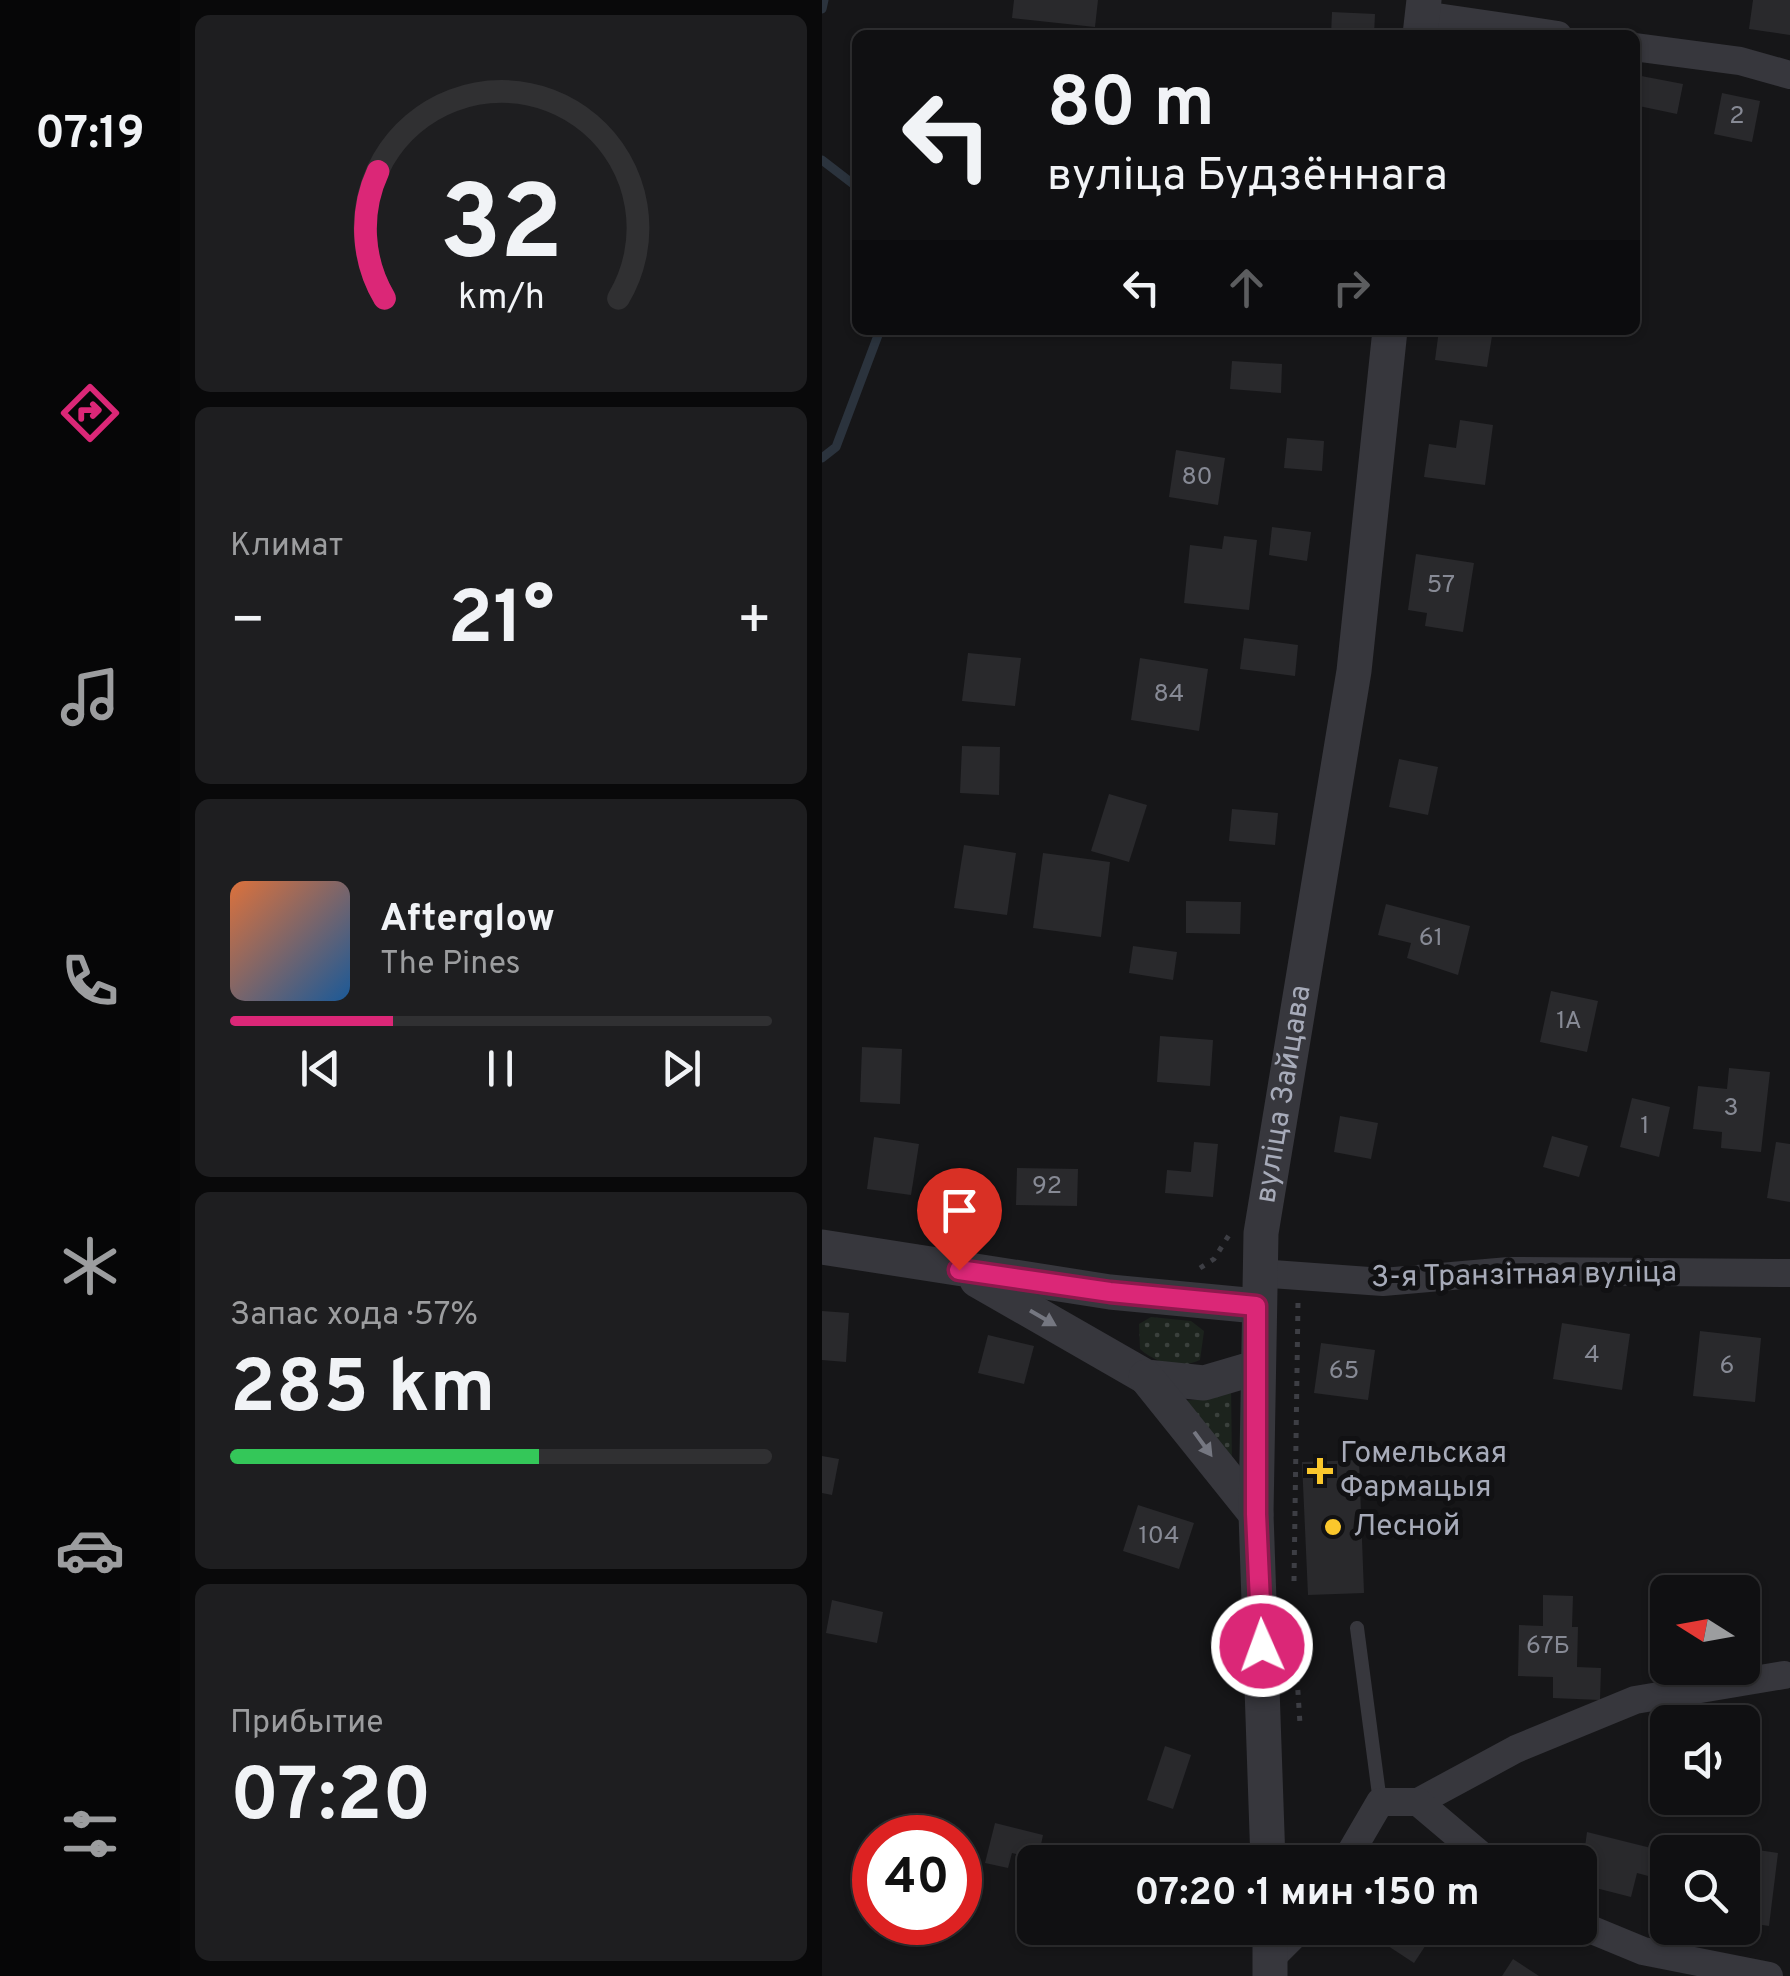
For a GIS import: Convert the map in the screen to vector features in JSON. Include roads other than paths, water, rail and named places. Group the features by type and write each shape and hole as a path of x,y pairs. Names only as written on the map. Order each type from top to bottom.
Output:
{"street":[{"path":"1422,17 1520,30"},
{"path":"1640,48 1740,61 1790,75"},
{"name":"вуліца Зайцава","path":"1267,1845 1256,1514 1255,1368 1261,1233 1354,670 1389,335"},
{"path":"822,1248 1110,1292 1258,1289"},
{"path":"959,1270 1146,1377 1256,1514"},
{"name":"3-я Транзітная вуліца","path":"1258,1289 1297,1277 1383,1282 1509,1271 1790,1272"},
{"path":"1146,1377 1204,1383 1255,1368"},
{"path":"1355,1845 1380,1802 1418,1802 1516,1749 1635,1700 1784,1674"},
{"path":"1418,1802 1469,1845"},
{"path":"1597,1932 1643,1951 1768,1976"}],"lane":[{"path":"1357,1628 1380,1802"}],"waterway":[{"path":"822,9 824,0"},
{"path":"822,160 852,183"},
{"path":"822,458 836,447 878,335"}],"place":[{"name":"Гомельская Фармацыя","path":"1320,1471"},
{"name":"Лесной","path":"1333,1527"}]}
